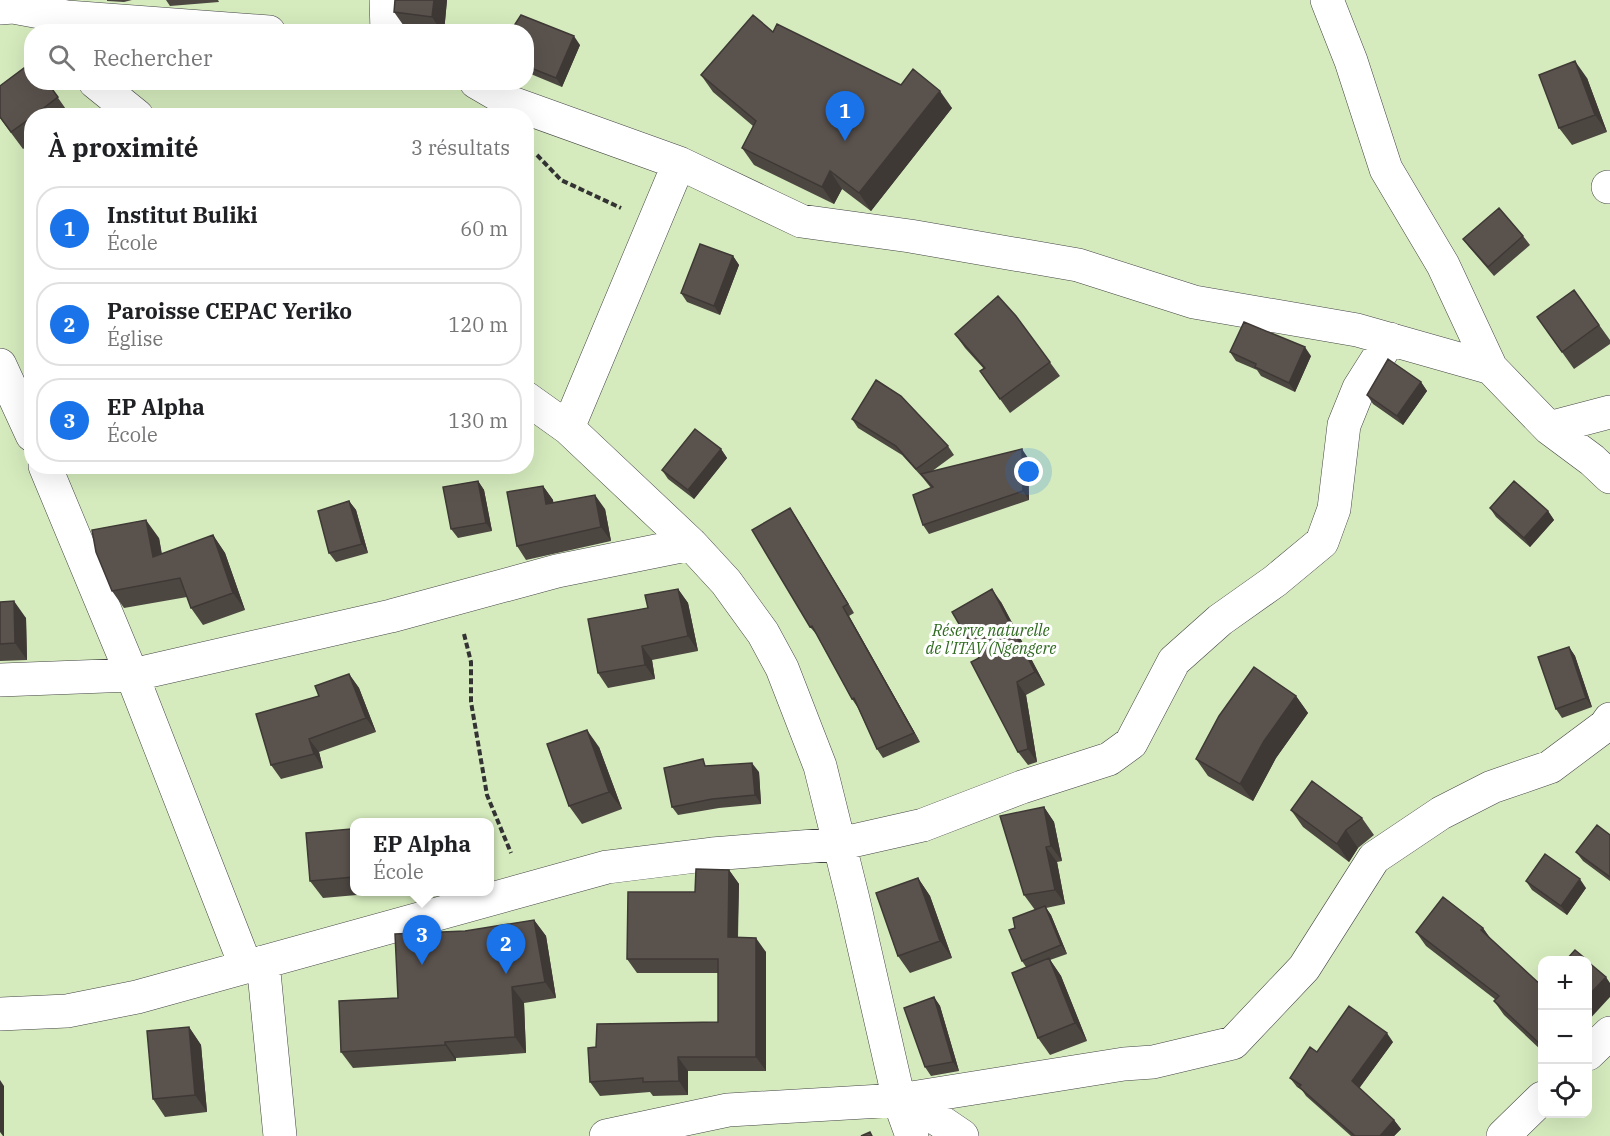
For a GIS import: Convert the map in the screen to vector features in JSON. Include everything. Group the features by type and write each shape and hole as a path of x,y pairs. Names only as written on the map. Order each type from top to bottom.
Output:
{"street":[{"path":"386,0 387,24"},
{"path":"1327,0 1351,61 1386,169 1443,265 1491,368 1549,428 1592,460 1610,477"},
{"path":"0,8 13,7 68,16 168,24"},
{"path":"105,90 127,108"},
{"path":"490,90 526,108"},
{"path":"534,111 679,163 801,222 909,236 1078,265 1194,302 1357,330 1491,368"},
{"path":"568,428 679,163"},
{"path":"0,1014 67,1011 137,997 607,867 839,844 923,825 1023,787 1109,759 1131,743 1174,662 1220,620 1275,581 1322,542 1334,509 1344,425 1359,388 1390,339"},
{"path":"0,365 9,403 24,424"},
{"path":"534,404 568,428 691,544 726,582 764,633 782,668 820,766 899,1100 912,1136"},
{"path":"1549,428 1610,412"},
{"path":"48,474 255,964 280,1136"},
{"path":"0,680 132,675 392,616 557,571 691,544"},
{"path":"606,1136 728,1110 899,1100 1124,1064 1153,1062 1233,1043 1304,968 1374,858 1441,813 1482,792 1550,767 1605,726 1610,719"},
{"path":"1592,1049 1610,1033"},
{"path":"899,1100 937,1119 962,1136"},
{"path":"1503,1136 1538,1102"}],"path":[{"path":"534,151 561,180 654,223"},
{"path":"449,601 462,627 471,662 471,702 487,795 509,846 518,892"}],"green space":[{"name":"Réserve naturelle de l'ITAV (Ngengere","path":"0,0 1610,0 1610,1136 0,1136"}],"building":[{"path":"395,0 434,0 432,17 394,12"},
{"path":"521,15 574,36 556,78 534,69 534,24 515,24"},
{"path":"753,15 773,32 777,24 901,85 913,69 940,91 859,193 830,171 822,187 742,148 756,121 701,75"},
{"path":"1575,61 1595,115 1559,128 1539,75"},
{"path":"24,68 24,90 53,90 58,97 44,108 24,108 24,123 11,132 0,117 0,86"},
{"path":"1499,208 1523,236 1488,267 1463,239"},
{"path":"700,244 733,256 714,306 681,293"},
{"path":"1574,290 1599,325 1562,352 1537,317"},
{"path":"998,296 1050,362 1000,399 980,371 985,368 955,334"},
{"path":"1244,322 1305,347 1289,383 1230,352"},
{"path":"1388,359 1421,382 1397,416 1367,395"},
{"path":"876,380 901,396 948,446 916,469 896,446 852,419"},
{"path":"695,429 721,449 688,490 662,470"},
{"path":"1022,449 1023,491 923,525 913,495 933,487 921,474"},
{"path":"478,481 486,523 451,529 443,487"},
{"path":"1514,481 1548,511 1524,538 1490,508"},
{"path":"543,486 546,504 595,495 601,527 517,546 507,492"},
{"path":"349,501 362,544 329,553 318,511"},
{"path":"790,508 848,604 843,607 914,733 877,749 854,698 852,699 812,626 810,627 752,530"},
{"path":"146,520 153,557 213,535 233,593 191,608 180,578 112,591 96,552 92,530"},
{"path":"678,589 688,636 642,646 645,665 598,673 588,619 648,608 645,595"},
{"path":"992,589 1035,672 1017,682 1028,749 1018,752 971,662 979,658 952,612"},
{"path":"14,601 15,643 0,644 0,602"},
{"path":"1569,647 1586,698 1556,709 1538,657"},
{"path":"1254,667 1296,696 1264,741 1240,784 1196,759 1219,716"},
{"path":"349,674 366,718 309,739 314,754 271,765 256,714 319,696 315,686"},
{"path":"587,730 609,792 569,806 547,744"},
{"path":"703,759 705,766 752,763 755,795 712,799 672,807 664,768"},
{"path":"1312,781 1362,818 1346,830 1337,844 1291,810"},
{"path":"1044,807 1051,846 1046,847 1055,890 1024,895 1000,816"},
{"path":"1597,825 1610,835 1610,877 1576,852"},
{"path":"350,829 350,877 310,881 306,833"},
{"path":"1545,854 1580,879 1561,906 1526,881"},
{"path":"696,869 729,870 728,937 756,938 756,1057 678,1057 679,1081 643,1082 643,1078 590,1082 588,1048 596,1047 597,1024 718,1022 718,959 627,959 628,892 695,892"},
{"path":"918,878 940,941 898,956 876,893"},
{"path":"1443,897 1483,928 1481,930 1538,982 1538,1042 1494,1001 1499,996 1416,932"},
{"path":"1045,906 1061,945 1022,961 1009,930 1015,928 1013,918"},
{"path":"534,920 545,982 512,987 515,1037 445,1042 445,1045 341,1052 339,1001 398,998 395,934 465,931"},
{"path":"1575,950 1582,956 1570,956"},
{"path":"1049,958 1075,1023 1038,1038 1012,973"},
{"path":"1592,965 1606,977 1592,992"},
{"path":"934,997 953,1062 925,1067 904,1008"},
{"path":"1349,1006 1387,1033 1352,1081 1394,1120 1380,1136 1355,1136 1299,1087 1301,1085 1290,1078 1310,1047 1317,1052"},
{"path":"189,1027 195,1095 153,1099 147,1031"}],"place":[{"name":"Institut Buliki","path":"845,141"},
{"name":"EP Alpha","path":"422,965"},
{"name":"Paroisse CEPAC Yeriko","path":"506,974"}]}
